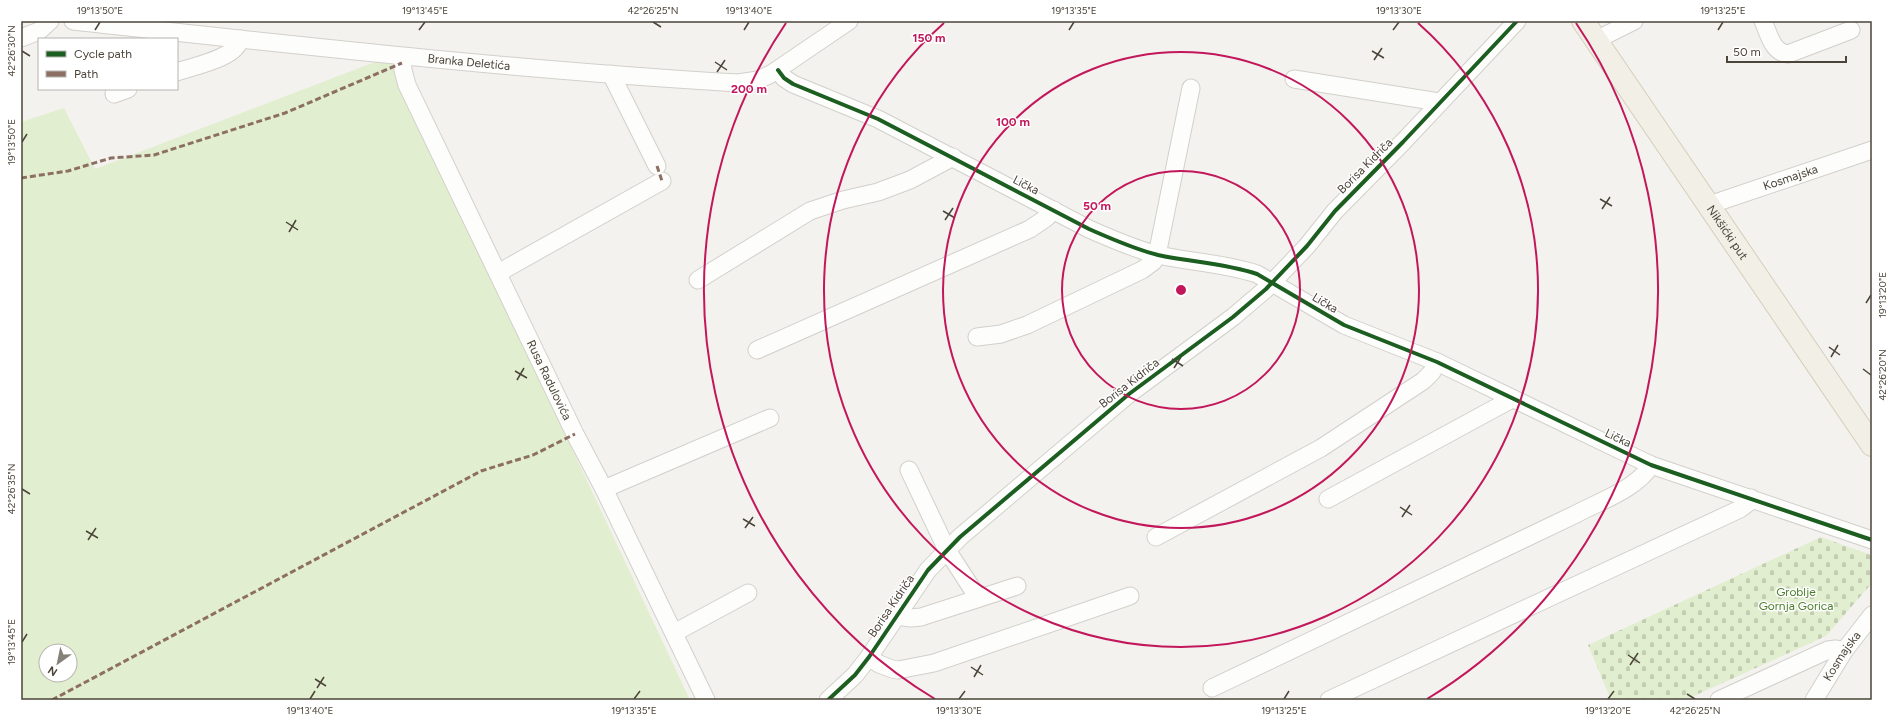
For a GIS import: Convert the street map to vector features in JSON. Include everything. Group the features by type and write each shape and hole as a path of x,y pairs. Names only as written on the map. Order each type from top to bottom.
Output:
{"main road":[{"name":"Nikšićki put","path":"1583,21 1872,445"}],"street":[{"path":"21,38 39,31 50,21"},
{"name":"Branka Deletića","path":"73,21 149,25 240,39 402,56 610,74 738,83 758,80 778,70 849,21"},
{"name":"Borisa Kidriča","path":"828,700 855,675 869,657 928,570 960,537 1129,394 1233,317 1273,282 1307,246 1334,211 1403,142 1439,102 1517,21"},
{"path":"1596,40 1634,21"},
{"path":"1763,21 1776,49 1788,54 1851,30"},
{"path":"178,72 228,54 237,46 240,39"},
{"name":"Rusa Radulovića","path":"402,56 403,70 407,85 575,434 604,488 706,700"},
{"name":"Lička","path":"778,70 793,84 878,119 1122,244 1157,255 1242,269 1257,274 1273,282 1334,320 1437,362 1651,465 1872,540"},
{"path":"498,273 660,173 610,74"},
{"path":"1294,79 1439,102"},
{"path":"977,337 1001,334 1028,325 1142,270 1153,262 1157,255 1191,88"},
{"name":"Kosmajska","path":"1709,205 1872,150"},
{"path":"698,280 810,211 843,200 878,192 910,180 953,158"},
{"path":"757,350 1030,229 1046,218 1054,210"},
{"path":"1156,537 1321,448 1423,381 1432,372 1437,362"},
{"path":"1328,499 1512,399"},
{"path":"604,488 770,418"},
{"path":"1212,688 1583,510 1630,486 1642,477 1651,465"},
{"path":"909,470 947,550 978,598"},
{"path":"1329,700 1740,509 1748,503 1751,498"},
{"path":"896,616 911,618 921,617 1017,586"},
{"path":"674,633 748,593"},
{"path":"869,657 879,664 898,670 934,663 1130,596"},
{"name":"Kosmajska","path":"1814,700 1844,651 1872,615"},
{"path":"1719,700 1828,650 1839,649 1844,651"}],"green space":[{"path":"388,57 690,700 21,700 21,122 64,108 95,169"},
{"name":"Groblje Gornja Gorica","path":"1821,537 1871,555 1872,557 1872,583 1826,636 1685,700 1611,700 1588,645"}],"marked path":[{"path":"21,178 68,171 111,158 154,155 285,113 402,63"},
{"path":"657,166 662,181"},
{"path":"52,700 481,471 533,455 575,434"}],"cycle path":[{"path":"828,700 855,675 869,657 928,570 960,537 1129,394 1233,317 1266,289 1307,246 1335,211 1403,142 1517,21"},
{"path":"778,70 784,78 793,84 878,119 1089,229 1149,253 1232,267 1257,274 1344,325 1437,362 1651,465 1872,540"}]}
